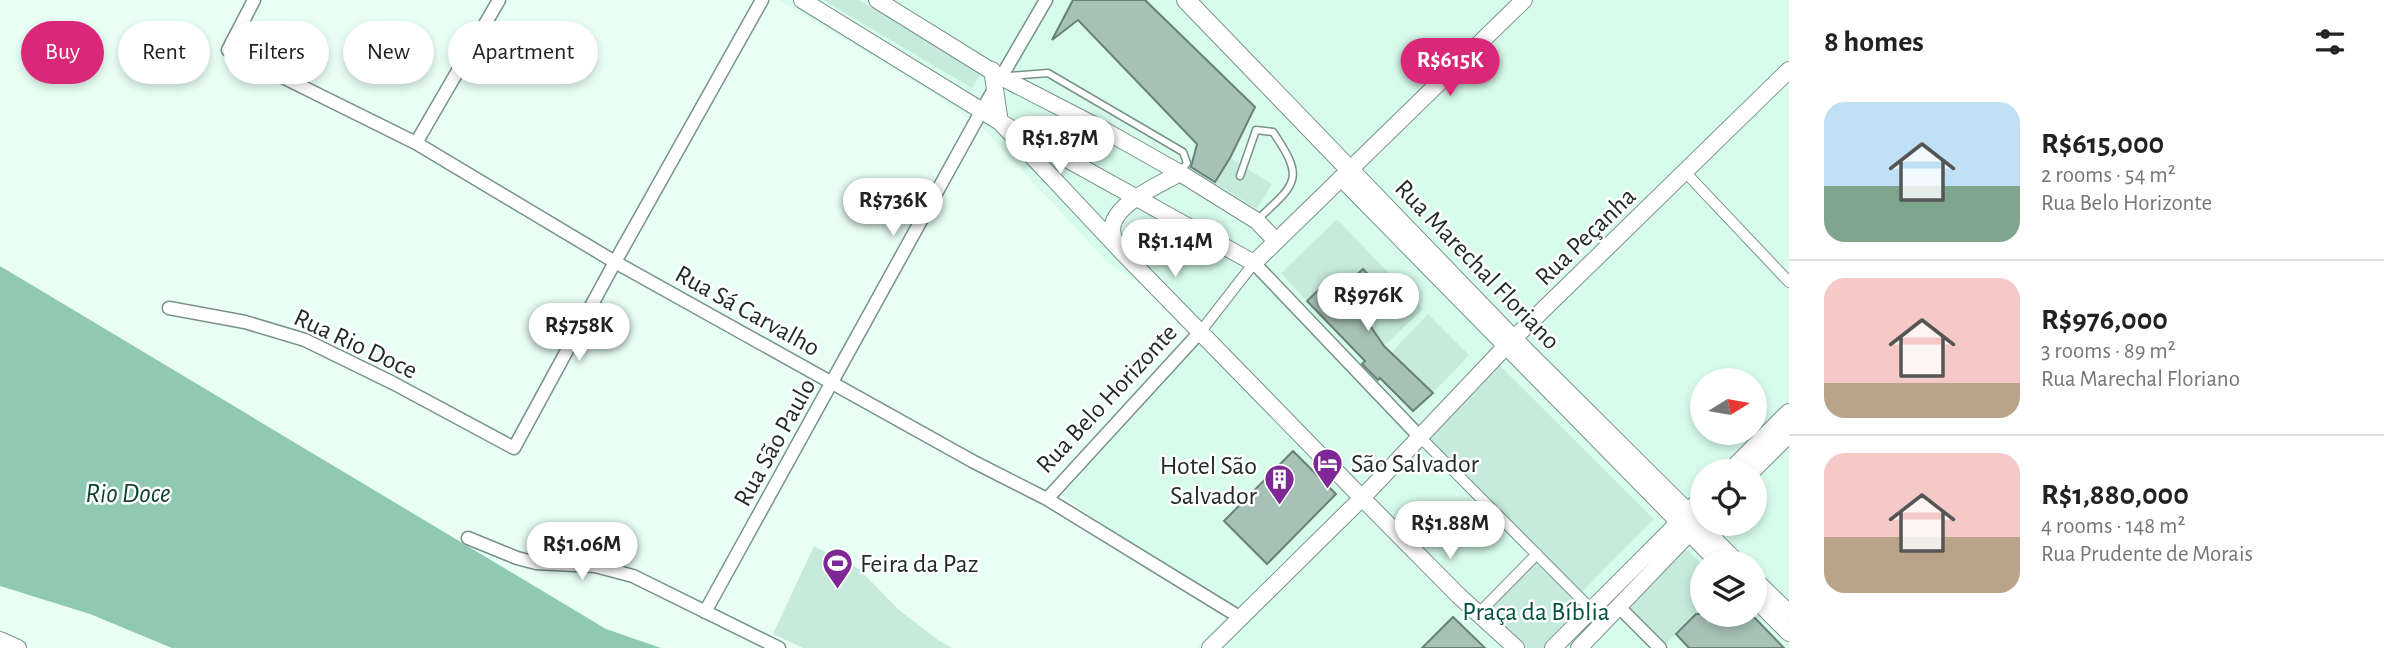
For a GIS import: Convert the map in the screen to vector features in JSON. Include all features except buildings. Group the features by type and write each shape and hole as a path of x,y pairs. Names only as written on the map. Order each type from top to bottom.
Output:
{"main road":[{"name":"Rua Marechal Floriano","path":"1186,0 1345,174 1510,343 1690,521"},
{"path":"1743,459 1789,413"},
{"path":"1763,459 1789,433"}],"street":[{"name":"Rua Sá Carvalho","path":"254,0 228,50 416,143 615,262 974,462 1047,499 1241,618"},
{"path":"416,143 499,0"},
{"path":"615,262 762,0"},
{"path":"802,0 1000,122 1254,263 1419,436 1592,610"},
{"path":"877,0 996,78 1102,129 1180,173 1257,221 1276,241"},
{"name":"Rua São Paulo","path":"705,612 982,110 996,78 1046,0"},
{"name":"Rua Belo Horizonte","path":"1047,499 1201,331 1254,263 1517,2"},
{"name":"Rua Peçanha","path":"1210,648 1362,498 1510,343 1789,70"},
{"path":"996,78 1000,122 1123,253 1362,498 1478,614 1516,648"},
{"path":"1685,172 1789,282"},
{"path":"1123,253 1111,237 1110,226 1116,214 1180,173"},
{"name":"Rua Rio Doce","path":"169,308 246,322 305,340 393,383 514,448 615,262"},
{"path":"1579,648 1619,607 1690,523"},
{"path":"1553,648 1690,523"},
{"name":"Rua Marechal Floriano","path":"1707,536 1723,550"},
{"path":"468,538 536,563 596,566 623,573 779,648"},
{"path":"1478,614 1536,554"},
{"path":"1767,592 1789,613"},
{"path":"1619,607 1660,648"},
{"path":"1767,611 1789,634"},
{"path":"0,640 18,648"}],"lane":[{"path":"996,78 1048,73 1183,152 1187,163 1180,173"},
{"path":"1240,176 1256,130 1273,132 1290,157 1294,174 1291,187 1257,221"}],"shaded area":[{"path":"779,0 1789,0 1789,648 1196,648 1226,617 1062,495 1212,329 1107,262 981,126 925,88"}],"green space":[{"path":"823,0 859,0 981,73 972,88"},
{"path":"1230,158 1272,184 1257,209 1215,183"},
{"path":"1337,219 1423,309 1384,346 1367,326 1393,301 1363,269 1337,293 1327,282 1307,301 1281,273"},
{"path":"1428,314 1469,355 1433,393 1392,352"},
{"path":"1495,361 1654,519 1579,595 1419,436"},
{"name":"Feira da Paz","path":"814,546 859,569 899,610 952,648 803,648 773,634"},
{"path":"1684,547 1690,553 1690,619 1666,644 1628,607"},
{"name":"Praça da Bíblia","path":"1537,558 1587,610 1549,648 1521,648 1482,615"}],"water":[{"name":"Rio Doce","path":"0,266 606,629 661,648 172,648 90,614 0,586"}],"place":[{"name":"São Salvador","path":"1328,490"},
{"name":"Hotel São Salvador","path":"1280,507"},
{"name":"Feira da Paz","path":"837,590"}]}
